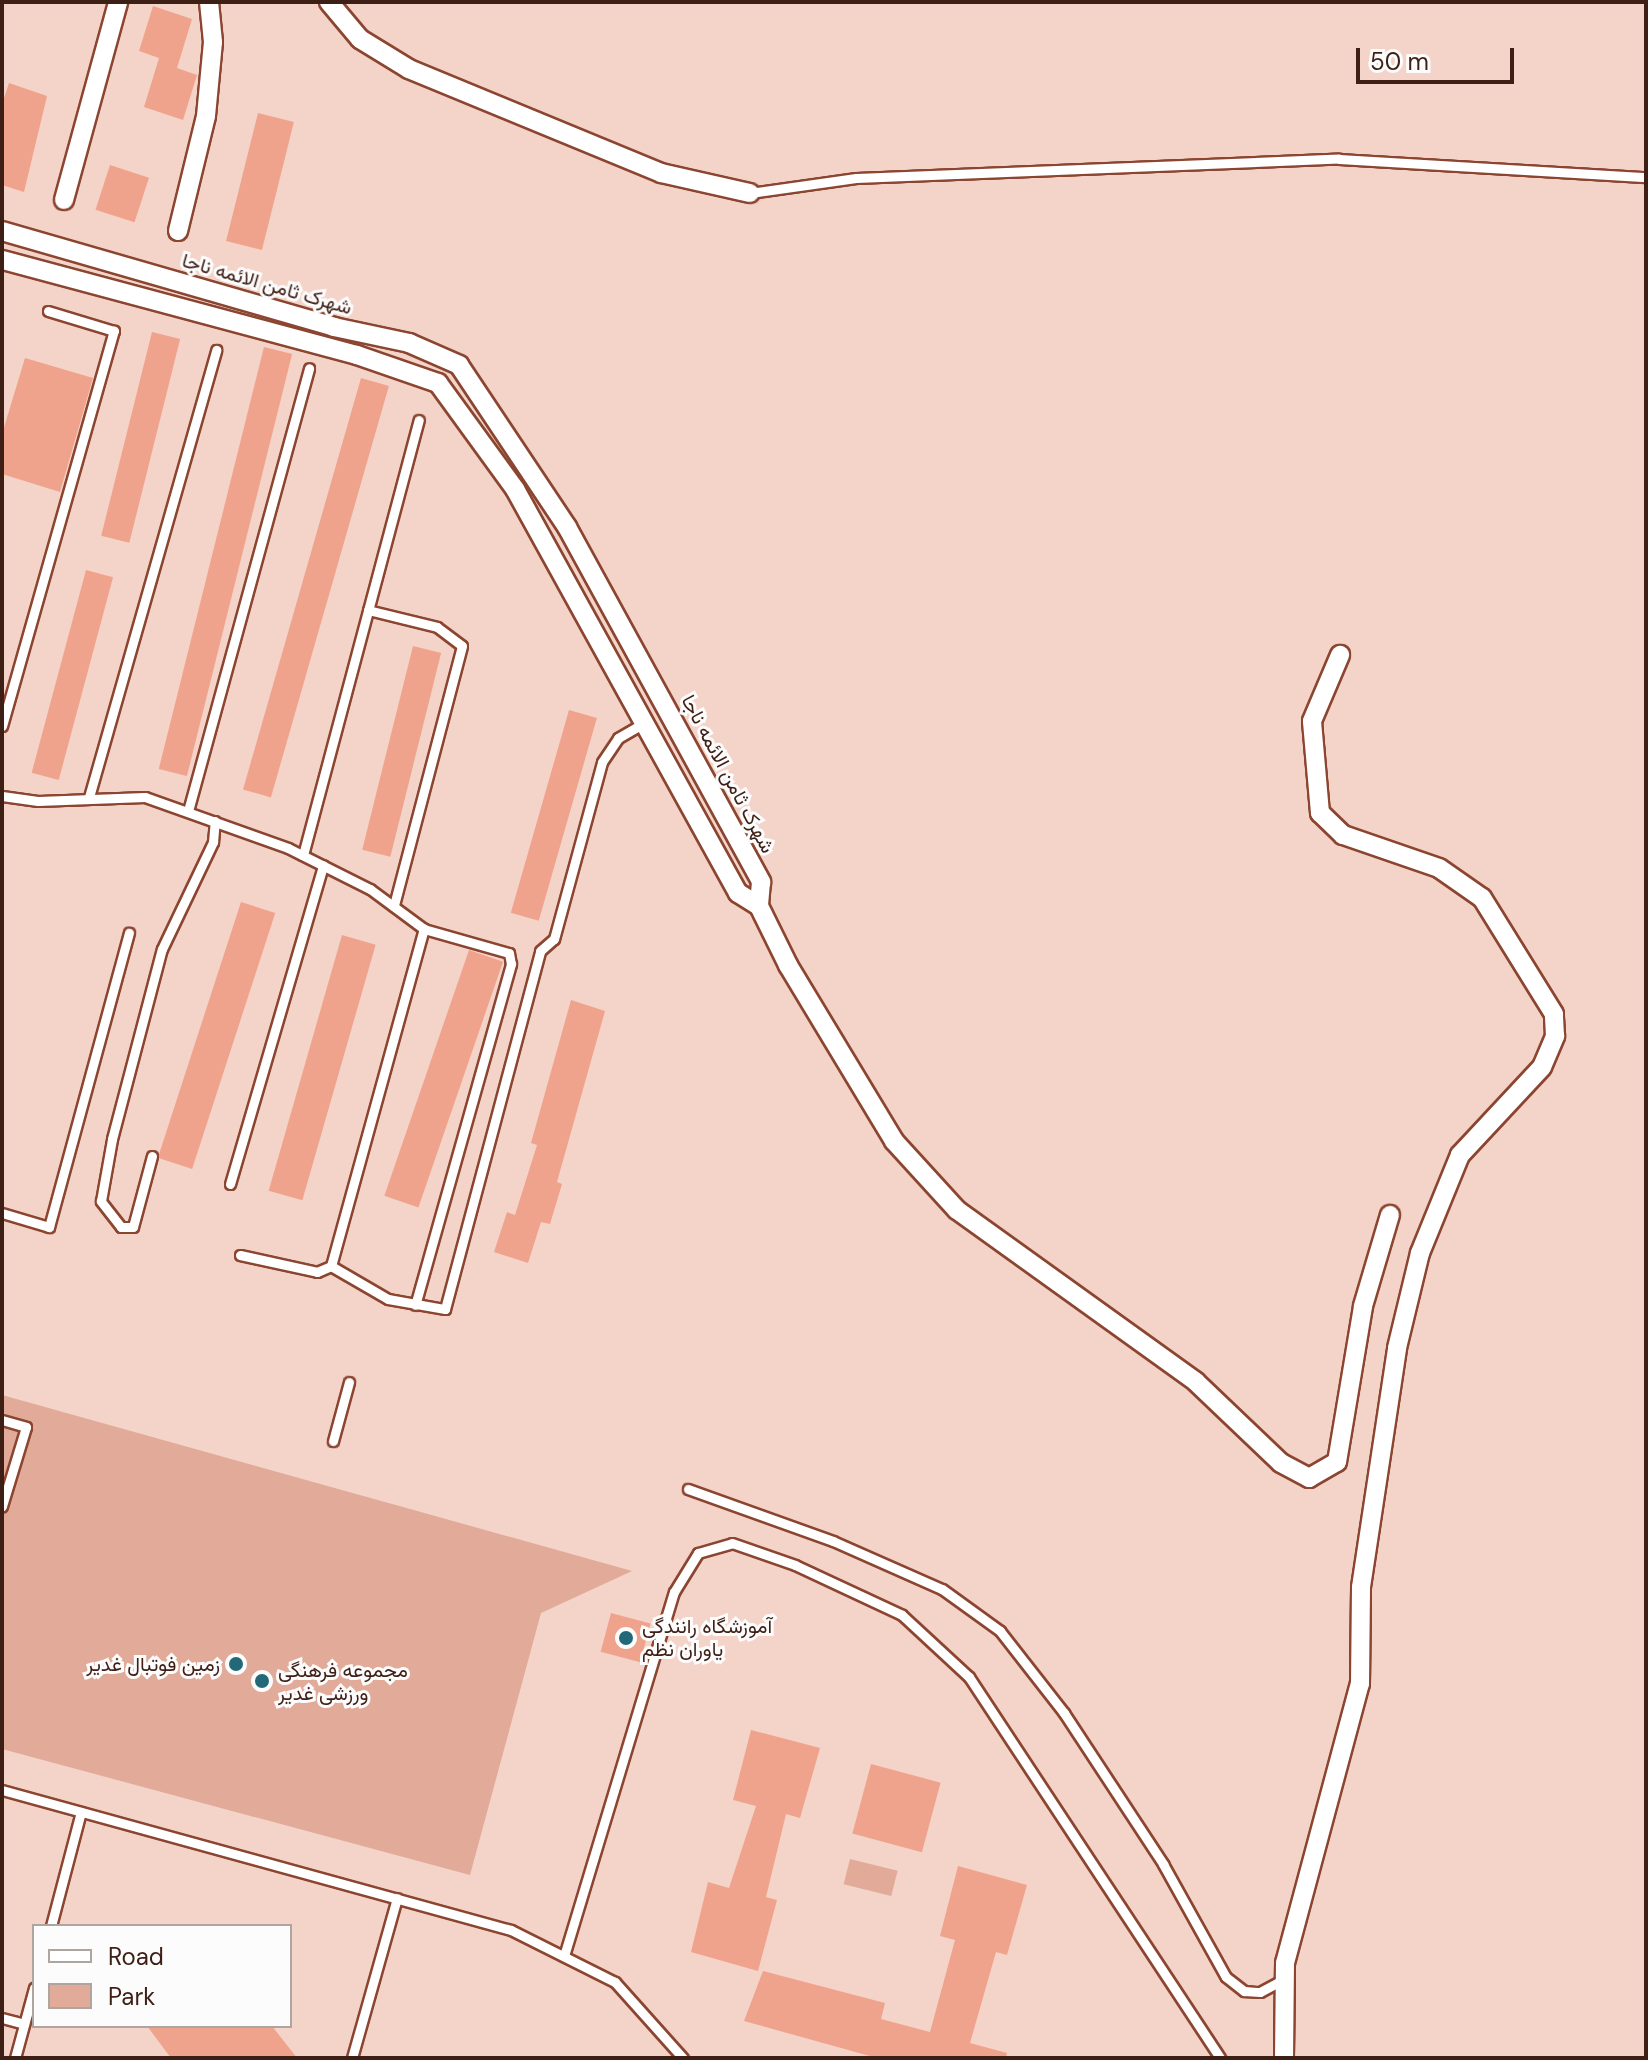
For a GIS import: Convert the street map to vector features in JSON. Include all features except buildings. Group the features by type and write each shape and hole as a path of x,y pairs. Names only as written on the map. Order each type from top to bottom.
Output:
{"street":[{"path":"64,200 118,2"},
{"path":"178,231 206,116 213,42 209,2"},
{"path":"329,2 360,39 409,69 661,173 750,193"},
{"name":"شهرک ثامن الائمه ناجا","path":"2,231 346,330 409,343 459,365 527,462 667,709 761,882 759,906"},
{"path":"72,279 80,254"},
{"path":"2,260 342,351 438,383 505,475 738,893 759,906 788,965 894,1141 957,1210 1196,1382 1281,1463 1309,1478 1337,1462 1363,1306 1390,1215"},
{"path":"342,351 346,330"},
{"path":"505,475 527,462"},
{"path":"1284,2058 1284,1979 1360,1684 1361,1587 1397,1348 1420,1253 1460,1155 1542,1067 1555,1036 1554,1014 1482,898 1439,868 1343,835 1320,813 1312,721 1340,655"},
{"path":"642,724 667,709"}],"lane":[{"path":"750,193 856,178 1339,159 1646,177"},
{"path":"2,726 114,331 48,311"},
{"path":"89,797 216,350"},
{"path":"188,811 309,368"},
{"path":"303,855 419,420"},
{"path":"368,610 437,627 462,646 394,906"},
{"path":"331,1266 356,1285 415,1305 445,1309 540,951 554,939 602,762 618,738 642,724"},
{"path":"2,796 38,801 145,797 303,855 394,906 424,929 509,953 511,964 415,1305"},
{"path":"152,1156 133,1227 121,1227 101,1201 112,1139 162,949 213,842 215,821"},
{"path":"230,1184 323,865"},
{"path":"331,1266 424,929"},
{"path":"2,1213 49,1227 129,933"},
{"path":"240,1255 317,1272 331,1266"},
{"path":"333,1441 349,1382"},
{"path":"2,1420 26,1427 2,1506"},
{"path":"688,1489 833,1541 942,1589 1000,1631 1064,1713 1155,1851 1226,1977 1244,1991 1260,1992 1284,1979"},
{"path":"564,1956 674,1592 698,1553 732,1543 795,1565 902,1615 969,1677 1220,2058"},
{"path":"2,1790 511,1930 615,1982 683,2058"},
{"path":"52,1924 81,1812"},
{"path":"352,2058 397,1898"},
{"path":"15,2058 32,1995"},
{"path":"2,2018 24,2024"}],"green space":[{"name":"مجموعه فرهنگی ورزشی غدیر","path":"2,1395 632,1571 541,1613 470,1875 2,1749"},
{"path":"850,1859 898,1871 891,1896 844,1884"}],"place":[{"name":"آموزشگاه رانندگی یاوران نظم","path":"626,1638"},
{"name":"زمین فوتبال غدیر","path":"236,1664"},
{"name":"مجموعه فرهنگی ورزشی غدیر","path":"262,1681"}]}
